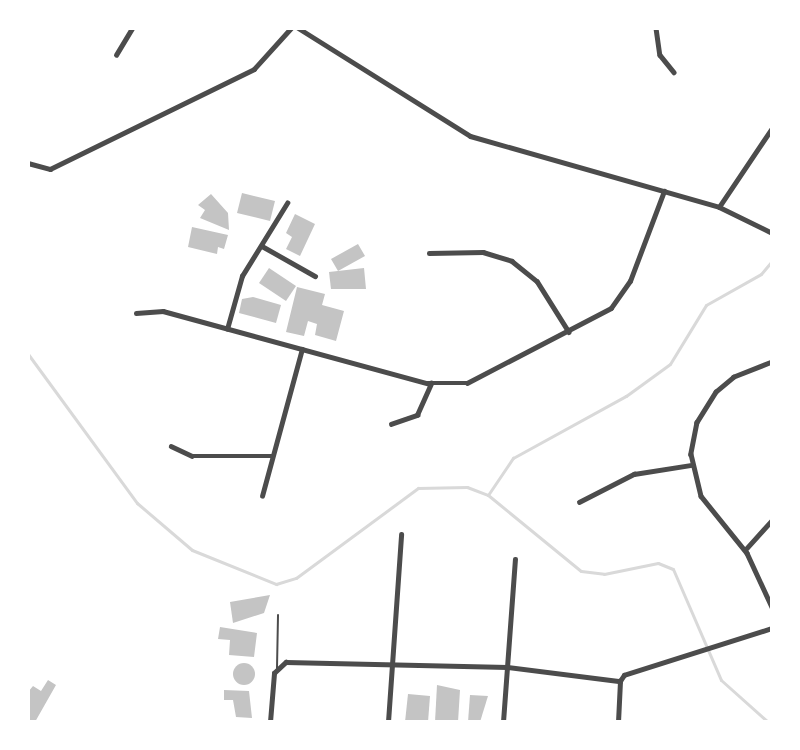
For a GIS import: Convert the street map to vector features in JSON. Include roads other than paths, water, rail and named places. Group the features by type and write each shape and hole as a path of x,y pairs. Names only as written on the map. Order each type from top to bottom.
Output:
{"street":[{"path":"116,54 132,28"},
{"path":"29,164 50,169 254,69 291,28"},
{"path":"298,28 470,136 719,207 771,233"},
{"path":"656,28 660,55 674,72"},
{"path":"719,207 771,128"},
{"path":"136,313 163,311 431,383 476,381 569,332 620,298 664,191"},
{"path":"226,328 238,284 287,203"},
{"path":"262,246 315,276"},
{"path":"429,253 483,252 512,261 537,281 569,332"},
{"path":"262,496 302,349"},
{"path":"771,362 734,377 708,401 693,433 691,465 706,506 745,550 771,607"},
{"path":"391,424 417,415 431,383"},
{"path":"171,446 192,456 272,456"},
{"path":"579,502 634,474 691,465"},
{"path":"745,550 771,520"},
{"path":"388,722 401,534"},
{"path":"504,722 515,559"},
{"path":"270,722 278,668 296,661 507,667 620,681 771,628"},
{"path":"618,722 620,681"}],"lane":[{"path":"278,615 278,668"}],"waterway":[{"path":"28,354 137,503 192,550 276,584 296,578 418,488 467,487 488,495 513,458 626,396 670,364 706,305 761,274 772,261"},
{"path":"488,495 581,571 604,574 658,563 673,569 721,680 768,722"}]}
